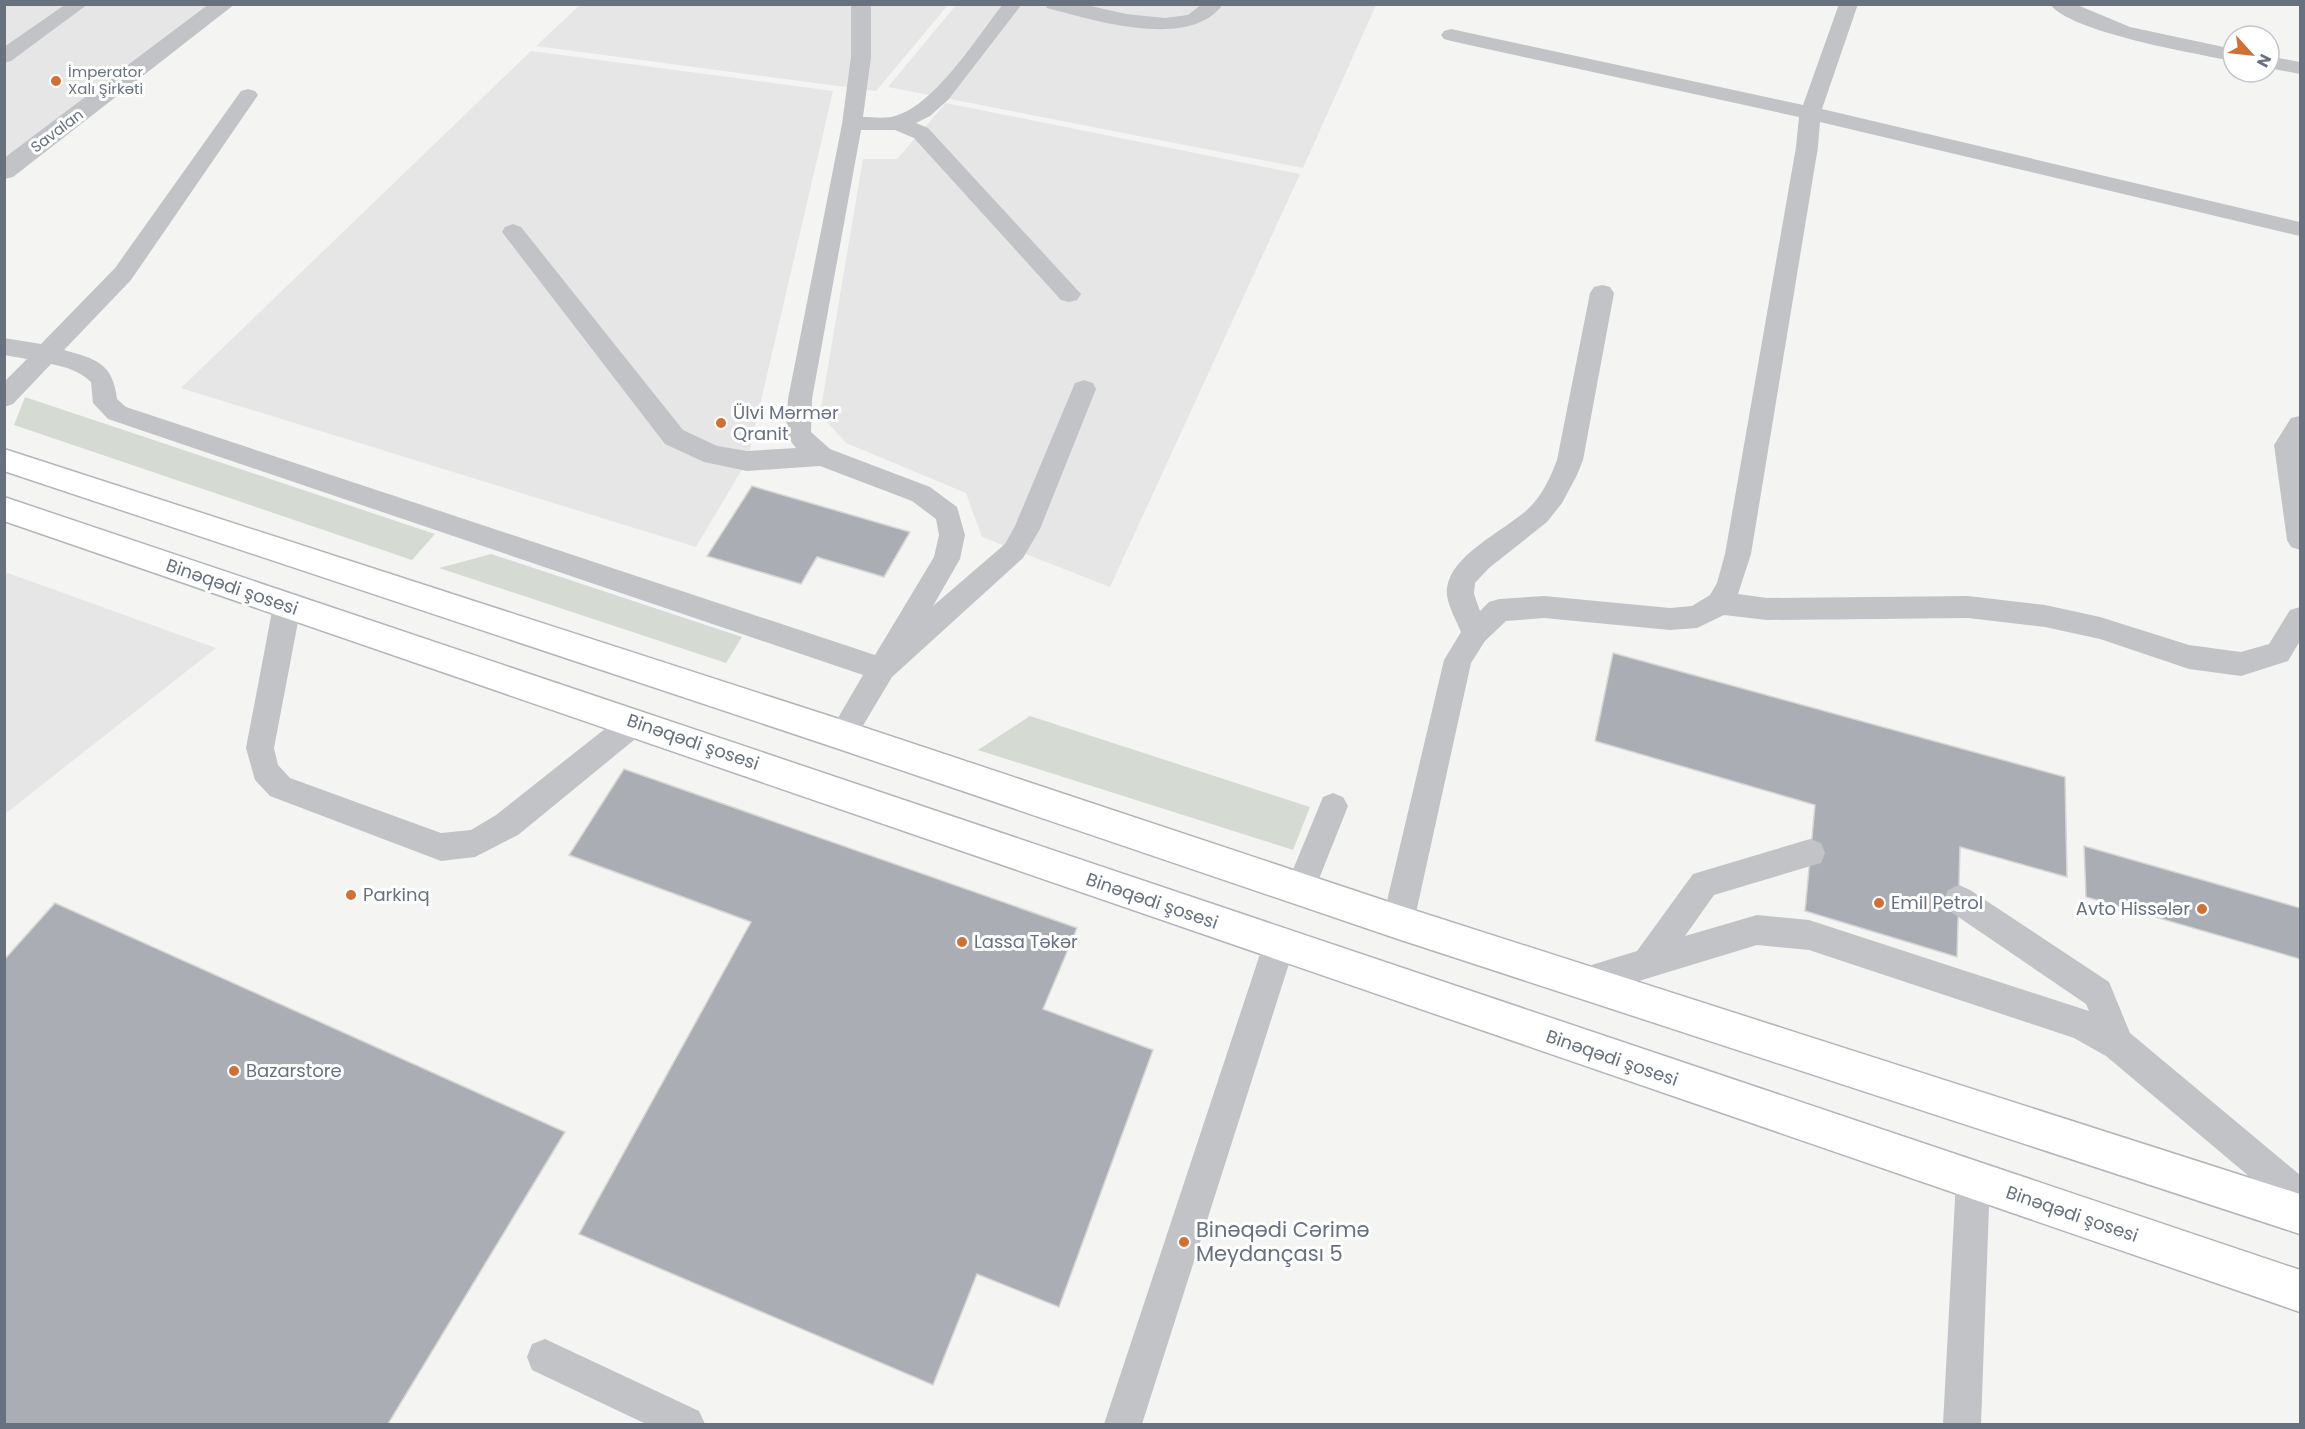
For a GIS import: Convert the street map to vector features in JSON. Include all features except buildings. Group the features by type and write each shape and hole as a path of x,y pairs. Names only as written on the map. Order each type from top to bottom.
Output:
{"main road":[{"path":"4,460 842,735 1398,922 2301,1214"},
{"name":"Binəqədi şosesi","path":"4,508 2301,1292"}],"street":[{"name":"Savalan","path":"4,171 224,4"}],"lane":[{"path":"4,57 79,4"},
{"path":"842,735 947,559 952,535 948,514 921,494 820,456 798,435 800,399 852,123 861,57 861,4"},
{"path":"898,123 922,111 941,96 1013,4"},
{"path":"1054,4 1142,21 1172,23 1195,19 1214,4"},
{"path":"1398,922 1458,660 1475,633 1499,610 1544,607 1671,619 1697,617 1720,603 1730,583 1738,554 1807,147 1810,113 1849,4"},
{"path":"2059,4 2090,21 2125,33 2221,53"},
{"path":"1451,35 1810,113 2301,229"},
{"path":"2281,64 2301,68"},
{"path":"4,398 45,353 94,307 123,274 248,95"},
{"path":"852,123 898,123 921,133 1069,294"},
{"path":"513,232 674,437 713,455 747,461 820,456"},
{"path":"1475,633 1460,589 1462,577 1475,564 1537,516 1561,485 1570,460 1602,293"},
{"path":"4,346 45,353 92,369 101,378 105,403 117,412 881,669"},
{"path":"881,669 1014,551 1028,529 1084,389"},
{"path":"2301,425 2286,445 2301,540"},
{"path":"1720,603 1767,609 1968,606 2045,616 2100,628 2189,657 2241,664 2278,653 2301,618"},
{"path":"287,606 260,748 265,771 280,787 441,847 475,843 507,825 635,722"},
{"path":"1300,889 1333,806"},
{"path":"1647,963 1704,884 1810,853"},
{"path":"1959,900 2097,993 2118,1044"},
{"path":"1583,982 1756,930 1809,935 2081,1024 2118,1044 2301,1197"},
{"path":"1123,1425 1279,945"},
{"path":"1962,1425 1973,1180"},
{"path":"545,1357 686,1425"}],"shaded area":[{"name":"İmperator Xalı Şirkəti","path":"5,5 211,5 5,157"},
{"path":"580,5 948,5 876,91 536,46"},
{"path":"956,5 1376,5 1303,168 888,87"},
{"path":"531,51 833,91 747,461 696,547 181,388"},
{"path":"946,103 1300,174 1110,587 982,537 966,493 846,443 820,414 863,159 897,159"},
{"path":"25,397 435,534 412,560 14,425"},
{"path":"491,554 742,637 726,663 439,568"},
{"path":"4,572 216,648 5,814"},
{"path":"1030,716 1310,807 1293,850 978,750"}],"place":[{"name":"İmperator Xalı Şirkəti","path":"56,81"},
{"name":"Ülvi Mərmər Qranit","path":"721,423"},
{"name":"Parkinq","path":"351,895"},
{"name":"Emil Petrol","path":"1879,903"},
{"name":"Avto Hissələr","path":"2202,909"},
{"name":"Lassa Təkər","path":"962,942"},
{"name":"Bazarstore","path":"234,1071"},
{"name":"Binəqədi Cərimə Meydançası 5","path":"1184,1242"}]}
